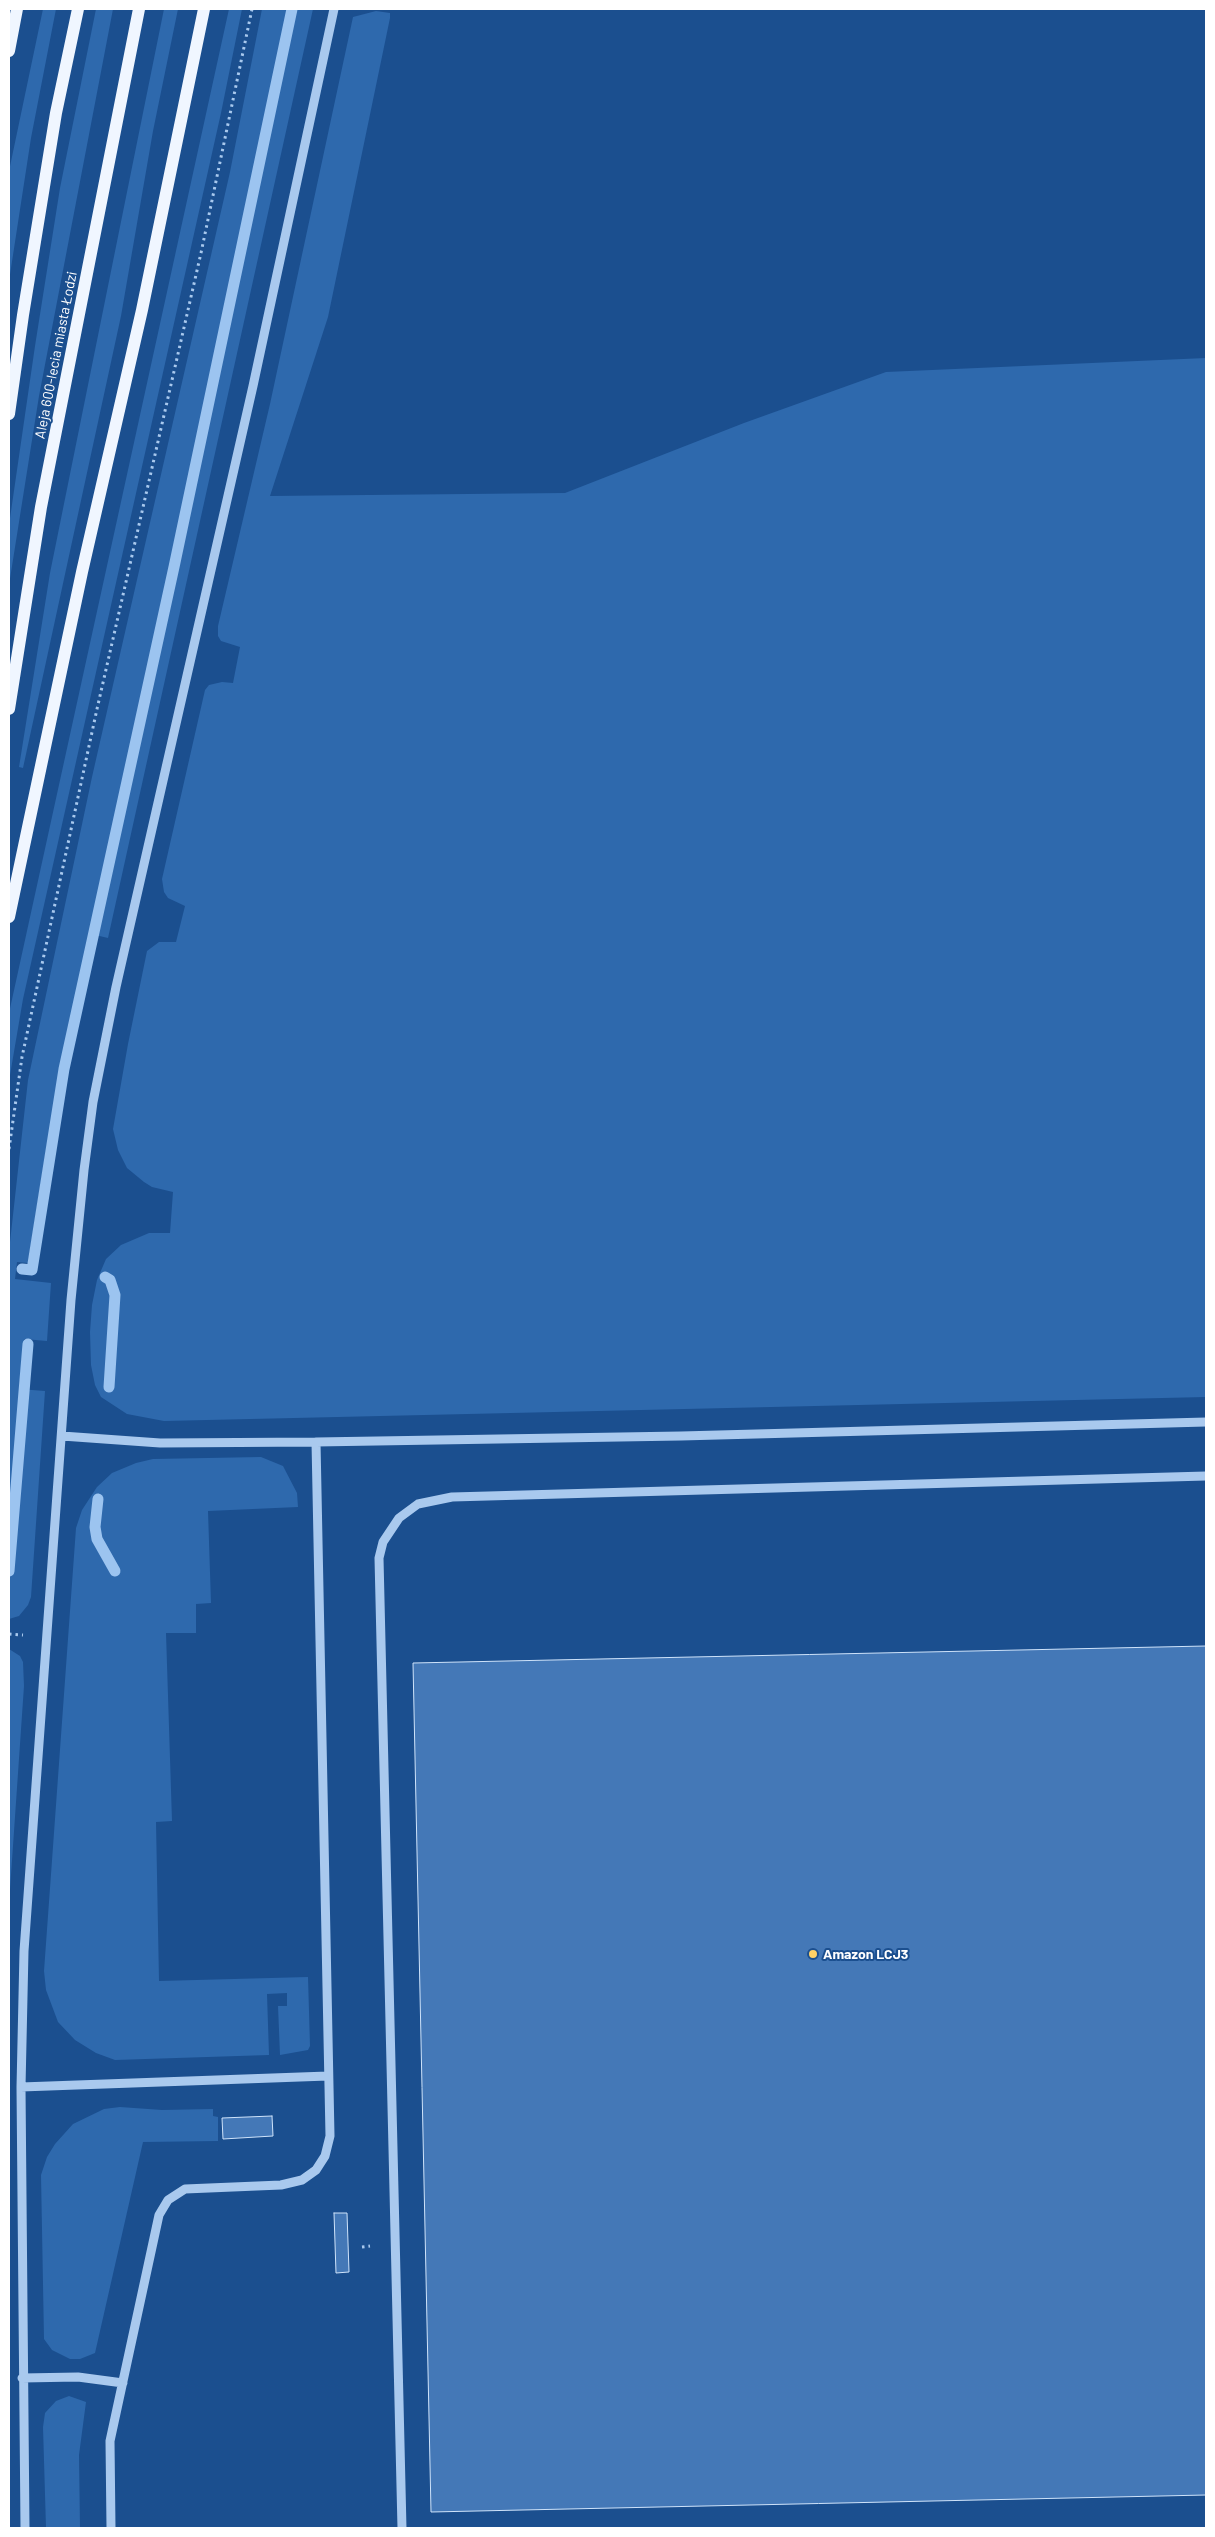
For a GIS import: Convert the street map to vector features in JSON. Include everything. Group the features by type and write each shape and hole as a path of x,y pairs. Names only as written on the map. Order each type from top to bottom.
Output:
{"main road":[{"path":"9,51 17,9"},
{"path":"9,414 22,315 56,113 78,9"},
{"name":"Aleja 600-lecia miasta Łodzi","path":"9,709 41,506 139,9"},
{"path":"9,917 82,572 142,310 204,9"}],"street":[{"path":"25,2528 22,2378 21,2087 24,1951 72,1291 84,1170 94,1102 142,868 253,386 334,9"},
{"path":"62,1436 160,1443 316,1442 681,1436 1206,1422"},
{"path":"111,2528 110,2441 159,2215 168,2200 185,2189 281,2185 302,2180 316,2170 325,2156 330,2136 316,1442"},
{"path":"402,2528 379,1558 383,1542 399,1518 418,1504 452,1497 1206,1476"},
{"path":"21,2087 328,2076"},
{"path":"22,2378 78,2377 123,2383"}],"path":[{"path":"9,1149 22,1057 97,709 203,243 252,9"},
{"path":"362,2247 370,2246"}],"shaded area":[{"path":"43,9 56,9 31,138 9,281 9,171"},
{"path":"96,9 113,9 39,396 9,585 9,525 35,346 60,188"},
{"path":"164,9 178,9 153,131 121,316 23,768 19,767 50,573"},
{"path":"229,9 242,9 221,113 23,999 9,1081 9,1013"},
{"path":"262,9 313,9 108,938 91,934 47,1144 28,1263 17,1262 15,1279 51,1283 47,1341 24,1339 19,1389 45,1391 31,1597 28,1605 19,1616 9,1619 9,1251 28,1080 92,777 230,172"},
{"path":"376,11 390,13 390,18 328,317 270,496 565,493 744,423 886,372 1206,358 1206,1397 164,1421 127,1414 101,1397 95,1385 91,1365 90,1332 92,1305 97,1280 106,1259 121,1245 149,1233 170,1233 173,1192 152,1187 127,1168 118,1150 113,1129 128,1044 147,951 159,942 176,942 185,906 168,898 164,892 162,879 205,690 209,685 222,682 233,683 240,647 221,641 218,636 218,626 270,404 353,17"},
{"path":"261,1457 283,1466 297,1493 298,1507 208,1511 211,1603 196,1604 196,1633 166,1633 172,1821 156,1822 159,1981 308,1977 310,2046 308,2050 280,2055 278,2006 287,2006 287,1993 267,1994 269,2055 115,2060 96,2053 75,2040 58,2022 46,1990 44,1971 76,1528 82,1510 97,1487 112,1473 136,1463 153,1459"},
{"path":"9,1649 20,1656 23,1662 24,1686 9,1904"},
{"path":"120,2107 162,2110 213,2109 213,2116 218,2117 218,2141 143,2142 95,2353 80,2359 70,2359 52,2350 44,2339 41,2175 47,2157 55,2144 73,2124 104,2109"},
{"path":"69,2396 86,2402 79,2455 80,2528 46,2528 43,2427 45,2413 56,2401"}],"building":[{"name":"Amazon LCJ3","path":"1206,1646 1206,2495 431,2512 413,1663"},
{"path":"272,2116 273,2136 223,2139 222,2118"},
{"path":"334,2213 347,2213 349,2272 336,2273"}],"waterway":[{"path":"22,1269 32,1270 64,1069 174,567 292,9"},
{"path":"105,1277 110,1280 115,1295 109,1387"},
{"path":"9,1571 28,1344"},
{"path":"98,1499 95,1527 97,1539 115,1571"}],"place":[{"name":"Amazon LCJ3","path":"813,1954"}]}
